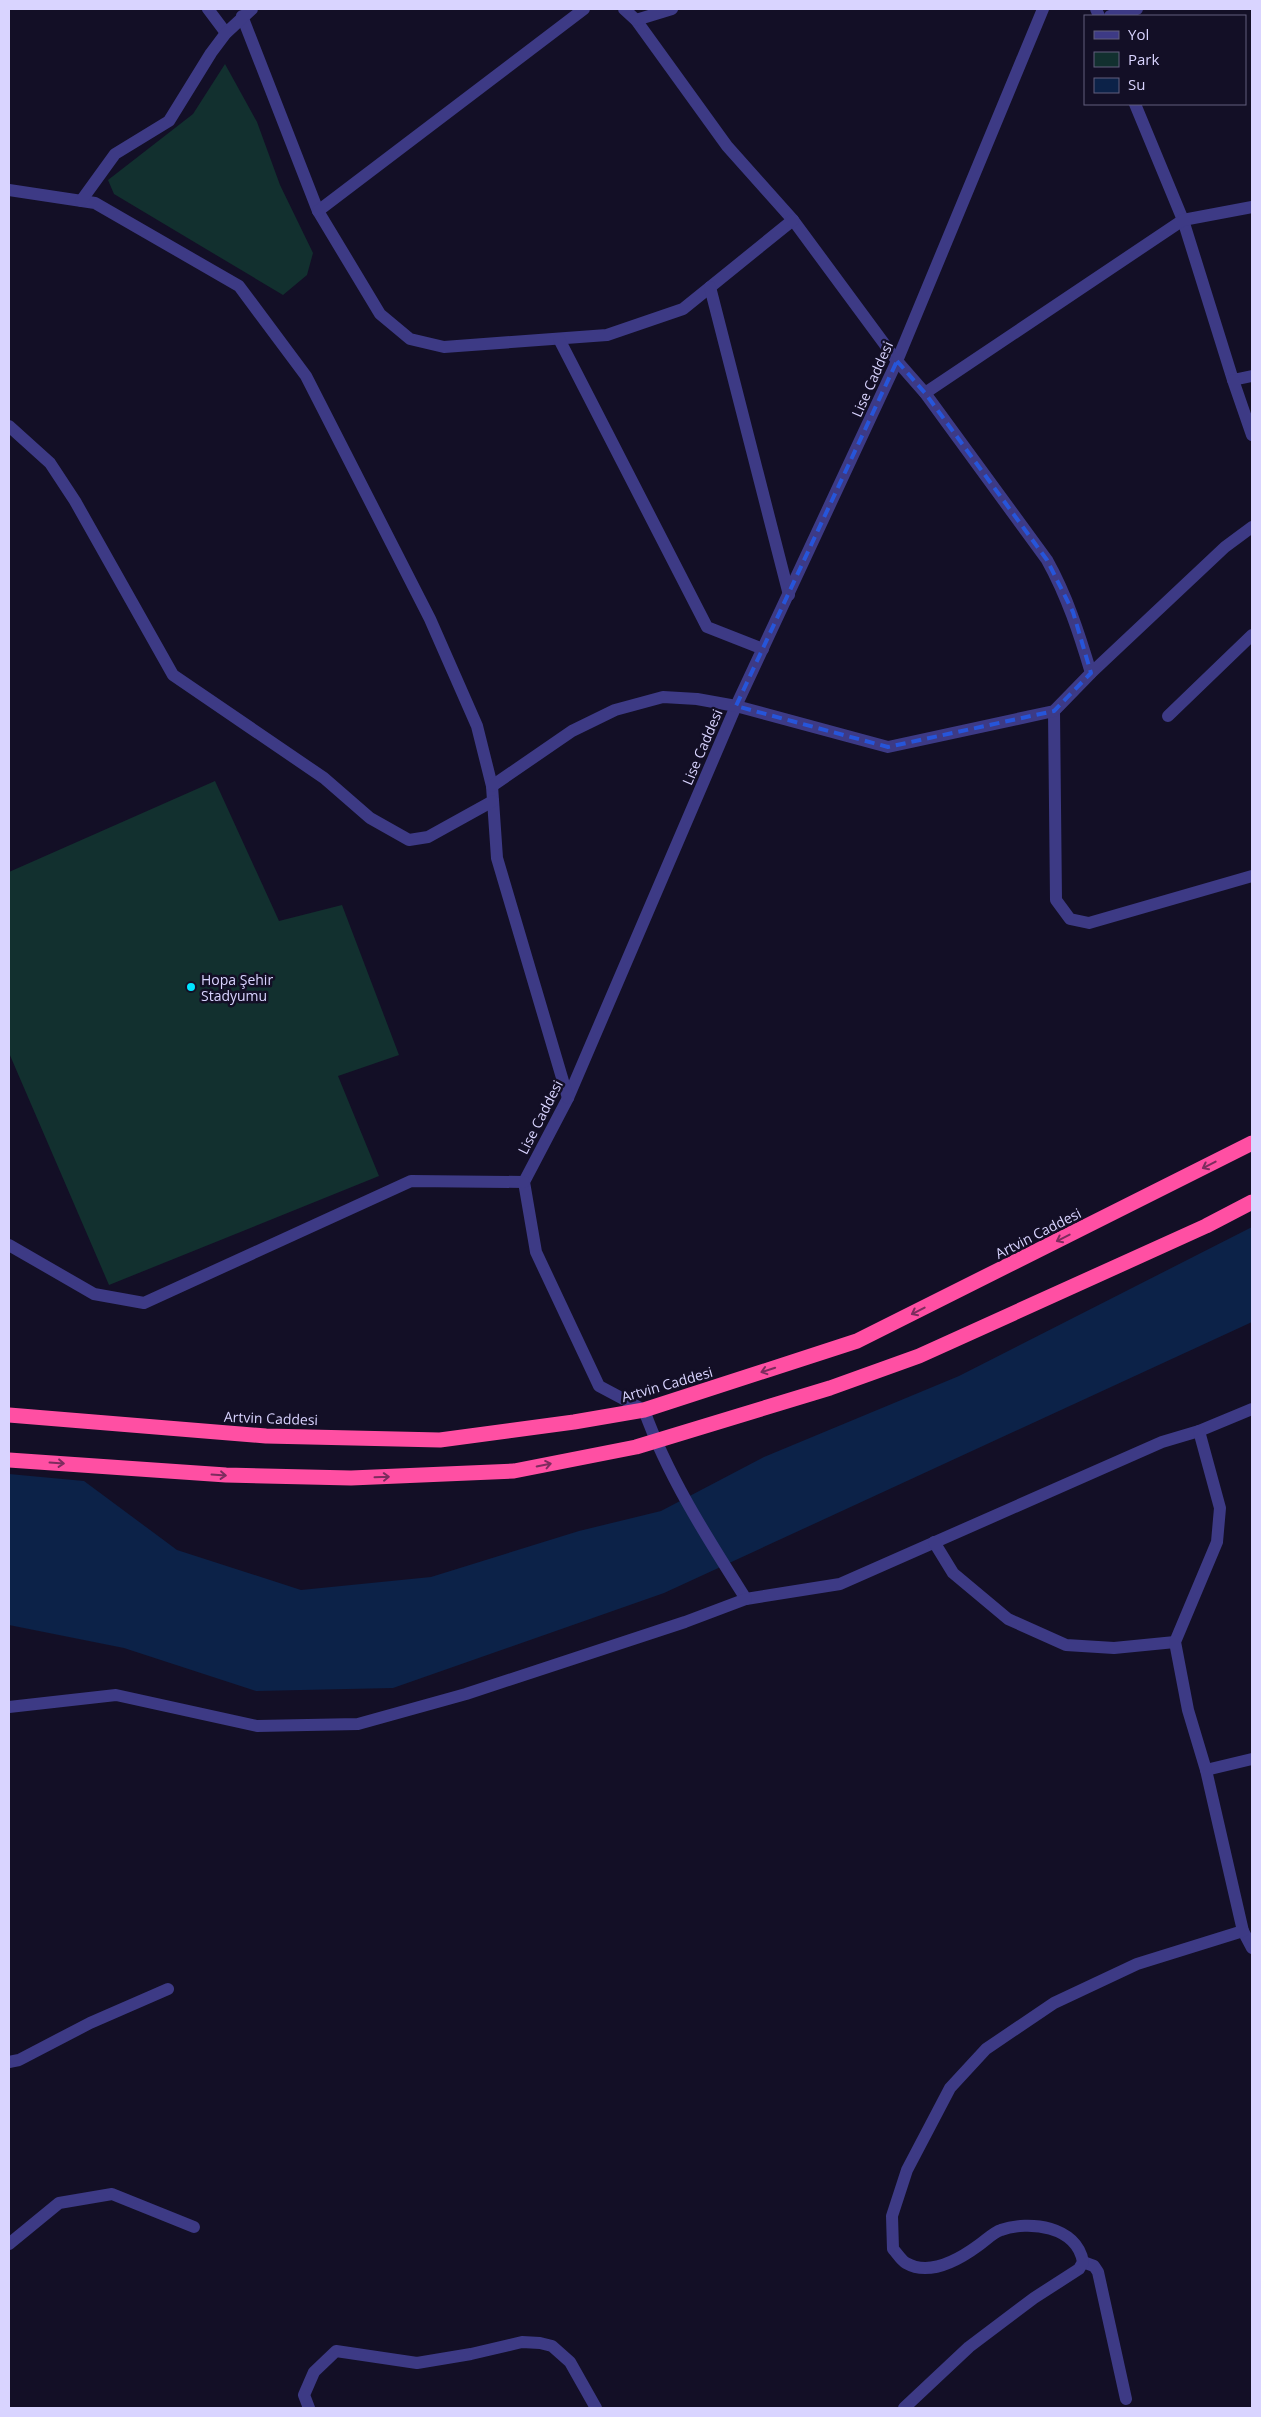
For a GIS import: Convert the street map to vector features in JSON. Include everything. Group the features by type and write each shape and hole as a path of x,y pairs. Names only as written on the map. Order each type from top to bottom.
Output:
{"highway":[{"name":"Artvin Caddesi","path":"9,1416 266,1436 440,1440 574,1422 644,1410 857,1341 1252,1143"},
{"path":"9,1460 226,1475 351,1478 514,1471 636,1447 812,1394 919,1356 1206,1226 1252,1202"}],"street":[{"path":"208,9 226,33"},
{"path":"318,211 584,9"},
{"path":"624,9 636,20 727,146 793,220 897,361 925,393 1047,560 1062,586 1091,673"},
{"path":"636,20 672,9"},
{"name":"Lise Caddesi","path":"524,1182 568,1098 736,706 897,361 1043,9"},
{"path":"1114,15 1138,9"},
{"path":"81,201 115,154 169,121 211,53 226,33 247,13 318,211 380,314 410,339 444,347 607,335 683,309 793,220"},
{"path":"1135,105 1183,220 1252,435"},
{"path":"9,190 95,203 239,286 306,376 430,619 477,726 492,786 497,858 568,1098"},
{"path":"925,393 1183,220 1252,207"},
{"path":"710,287 789,595"},
{"path":"559,338 707,627 763,649"},
{"path":"1233,380 1252,376"},
{"path":"9,426 50,463 75,501 174,675 324,778 370,818 409,840 428,837 494,801"},
{"path":"492,786 572,731 615,710 663,697 736,706 888,748 1054,710 1224,547 1252,527"},
{"path":"1168,716 1252,635"},
{"path":"1054,710 1056,900 1070,919 1089,923 1252,876"},
{"path":"9,1246 94,1294 144,1303 411,1181 524,1182 536,1252 599,1386 644,1410 673,1476 746,1599"},
{"path":"9,1707 116,1695 257,1726 358,1724 466,1694 685,1622 746,1599 840,1584 1162,1442 1198,1431 1252,1409"},
{"path":"1198,1431 1220,1508 1217,1542 1175,1642 1188,1710 1206,1770 1243,1931 1252,1948"},
{"path":"934,1542 953,1573 1008,1619 1066,1645 1114,1648 1175,1642"},
{"path":"1206,1770 1252,1759"},
{"path":"904,2408 969,2347 1034,2298 1079,2269 1082,2262 1079,2249 1065,2235 1057,2231 1028,2224 1000,2230 965,2256 941,2266 922,2268 905,2262 893,2249 892,2216 907,2170 950,2088 986,2049 1054,2003 1137,1964 1243,1931"},
{"path":"9,2062 19,2060 90,2023 168,1989"},
{"path":"9,2244 59,2203 112,2194 194,2227"},
{"path":"1082,2262 1094,2266 1098,2272 1126,2399"},
{"path":"308,2408 304,2395 314,2372 336,2352 417,2364 522,2342 540,2342 552,2346 570,2362 596,2408"}],"highlighted area":[{"path":"897,361 925,393 1047,560 1073,612 1091,673 1054,711 888,747 736,706"}],"green space":[{"path":"225,64 257,122 280,185 313,253 307,275 283,295 114,194 108,180 193,114"},
{"name":"Hopa Şehir Stadyumu","path":"215,781 279,921 342,905 399,1055 338,1076 379,1176 109,1285 9,1053 9,872"}],"water":[{"path":"1252,1227 1252,1322 664,1593 393,1688 256,1691 124,1648 9,1625 9,1474 84,1481 177,1550 301,1590 431,1577 579,1531 661,1511 764,1457 959,1376"}],"place":[{"name":"Hopa Şehir Stadyumu","path":"191,987"}]}
